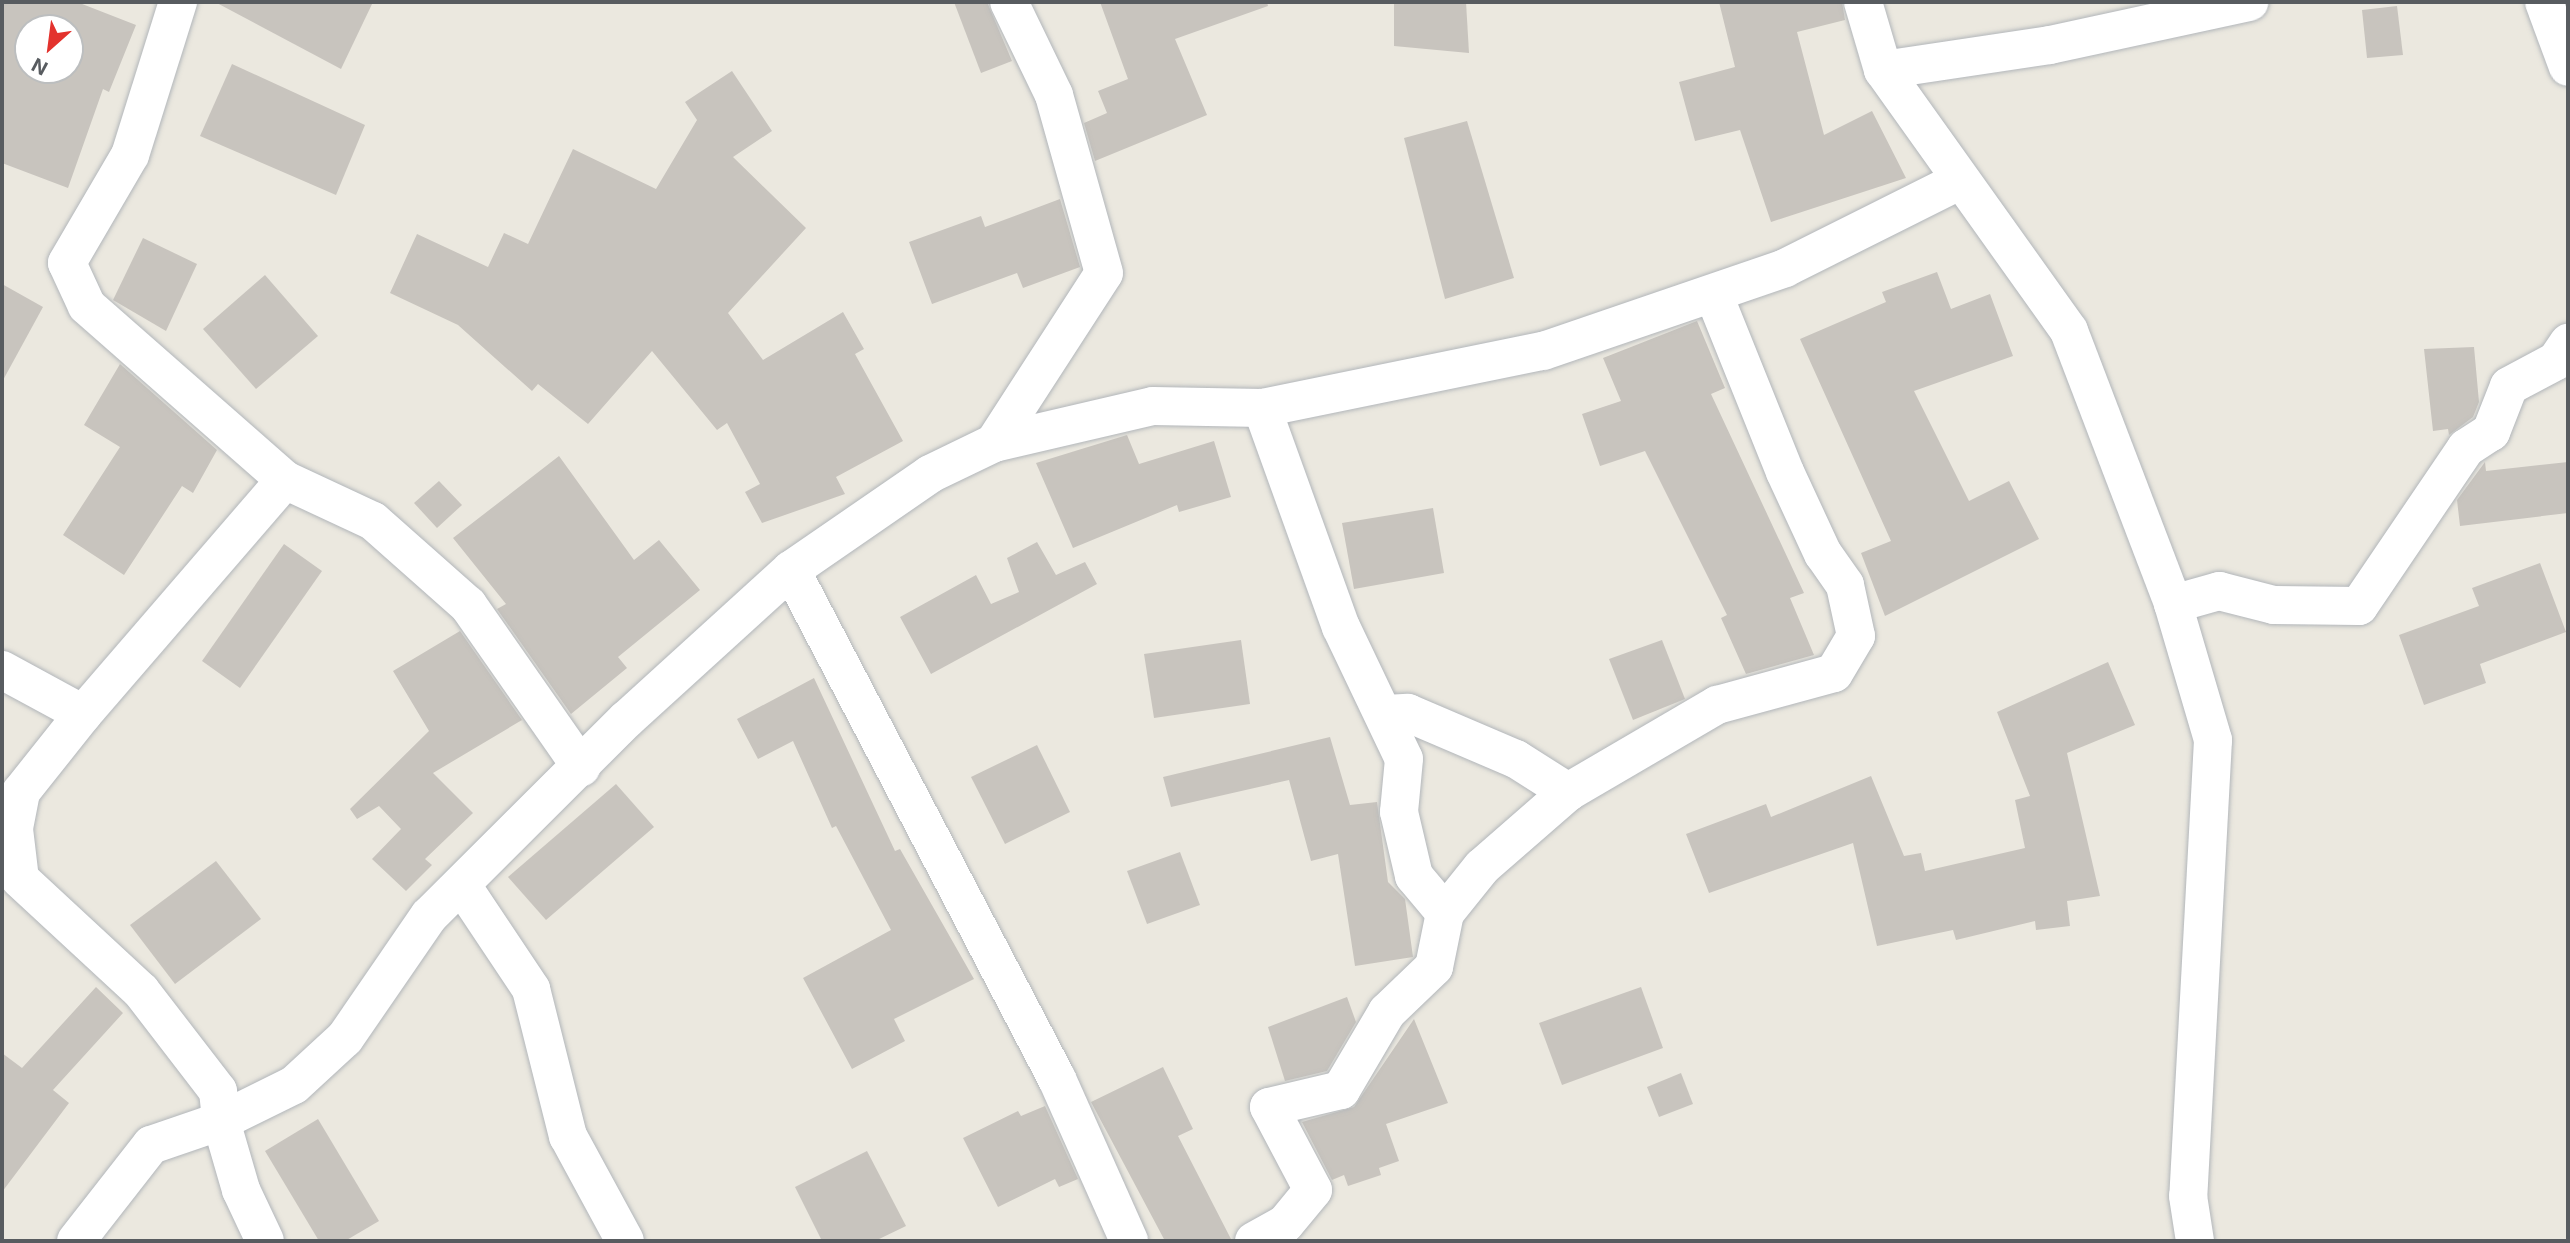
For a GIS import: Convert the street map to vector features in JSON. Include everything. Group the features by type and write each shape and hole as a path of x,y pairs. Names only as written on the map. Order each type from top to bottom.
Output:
{"street":[{"path":"178,2 130,155 67,263 87,306 285,480 373,521 468,605 581,767"},
{"path":"994,443 1104,273 1054,95 1009,2"},
{"path":"1863,2 1883,70 1959,181 2069,331 2173,604 2213,740 2188,1196 2195,1241"},
{"path":"1883,70 2050,45 2249,2"},
{"path":"2544,2 2568,67"},
{"path":"76,1241 151,1145 221,1121 294,1085 345,1038 429,916 463,887 581,767 791,570 930,474 994,443 1153,406 1262,408 1542,351 1714,295 1785,268 1959,181"},
{"path":"1254,1241 1284,1224 1313,1190 1269,1107 1341,1090 1387,1012 1434,967 1445,913 1482,867 1568,792 1717,705 1834,673 1856,636 1845,585 1822,554 1785,472 1714,295"},
{"path":"2173,604 2219,592 2274,605 2360,606 2466,448 2491,432 2509,386 2556,361 2568,344"},
{"path":"1262,408 1341,627 1386,714 1404,760 1399,812 1414,876 1445,913"},
{"path":"265,1241 241,1190 221,1121 218,1091 141,991 20,879 14,830 21,792 83,714 285,480"},
{"path":"791,570 1057,1079 1129,1241"},
{"path":"2,670 83,714"},
{"path":"1386,714 1408,713 1516,759 1568,792"},
{"path":"463,887 531,989 568,1136 625,1241"}],"building":[{"path":"2,2 77,2 136,25 109,92 103,89 68,188 2,163"},
{"path":"215,2 373,2 341,69"},
{"path":"954,2 987,2 1012,61 981,73"},
{"path":"1100,2 1267,2 1268,6 1175,39 1207,115 1095,161 1084,123 1107,113 1098,91 1128,79"},
{"path":"1394,2 1466,2 1469,53 1394,46"},
{"path":"1719,2 1842,2 1845,20 1797,32 1824,135 1872,111 1906,178 1771,222 1740,130 1695,141 1679,82 1735,67"},
{"path":"2397,6 2403,55 2367,58 2362,10"},
{"path":"232,64 365,125 336,195 200,136"},
{"path":"732,71 772,131 733,157 806,228 728,313 763,360 843,312 864,349 855,354 903,441 836,477 845,494 762,523 745,492 760,484 727,423 717,430 652,351 588,424 538,384 532,391 458,325 390,293 417,234 488,267 504,233 528,244 573,149 656,189 697,120 685,102"},
{"path":"1467,121 1514,278 1445,299 1404,138"},
{"path":"1060,199 1080,267 1023,288 1017,273 932,304 909,242 981,216 985,227"},
{"path":"143,238 197,264 166,331 113,300"},
{"path":"1937,272 1951,309 1990,294 2013,356 1914,391 1969,501 2009,481 2039,539 1885,616 1861,553 1891,541 1800,339 1886,302 1882,292"},
{"path":"265,275 318,336 256,389 203,329"},
{"path":"2,284 43,307 2,382"},
{"path":"1697,321 1725,388 1711,394 1804,593 1790,598 1814,655 1746,674 1721,618 1727,615 1645,451 1600,466 1582,414 1621,401 1603,358"},
{"path":"2474,347 2479,402 2473,417 2449,435 2448,429 2433,431 2424,349"},
{"path":"120,364 217,450 193,493 182,486 124,575 63,535 120,447 84,425"},
{"path":"1127,435 1139,464 1214,441 1231,497 1179,512 1177,505 1073,548 1036,463"},
{"path":"559,456 634,560 659,540 700,590 618,657 627,668 571,714 497,609 506,604 453,538"},
{"path":"2485,462 2486,471 2568,462 2568,513 2460,526 2457,500"},
{"path":"439,481 462,505 437,528 414,503"},
{"path":"1433,508 1444,573 1354,589 1342,523"},
{"path":"1037,542 1056,575 1085,562 1097,584 931,674 900,617 976,575 991,604 1019,592 1007,558"},
{"path":"284,544 322,571 240,688 202,661"},
{"path":"2540,563 2566,632 2480,664 2486,683 2424,705 2399,635 2479,606 2472,588"},
{"path":"460,631 522,720 433,773 473,813 425,859 432,865 406,891 372,859 401,829 379,806 357,819 350,809 429,731 393,671"},
{"path":"1241,640 1250,704 1154,718 1144,654"},
{"path":"1662,640 1685,699 1633,720 1609,659"},
{"path":"2108,662 2135,725 2067,753 2100,896 2067,901 2070,926 2036,930 2035,921 1956,940 1953,930 1877,946 1853,843 1709,893 1686,834 1766,804 1771,817 1871,776 1904,856 1921,853 1925,871 2025,848 2015,800 2030,796 1997,712"},
{"path":"814,678 895,851 900,849 974,979 894,1019 905,1041 852,1069 803,978 891,930 836,826 832,828 793,741 758,759 737,719"},
{"path":"1330,737 1350,805 1377,802 1388,882 1405,899 1413,957 1355,966 1338,854 1311,861 1289,780 1171,807 1163,777"},
{"path":"1037,745 1070,812 1005,844 971,777"},
{"path":"616,784 654,827 546,920 508,877"},
{"path":"1180,852 1200,905 1147,924 1127,871"},
{"path":"216,861 261,919 175,984 130,925"},
{"path":"96,987 123,1013 53,1090 69,1103 2,1192 2,1053 22,1068"},
{"path":"1641,987 1663,1048 1562,1085 1539,1023"},
{"path":"1347,997 1356,1022 1327,1071 1285,1081 1268,1027"},
{"path":"1414,1019 1448,1103 1386,1124 1399,1161 1379,1168 1381,1175 1348,1186 1344,1175 1332,1180 1302,1122 1354,1107"},
{"path":"1163,1067 1193,1129 1178,1136 1232,1241 1165,1241 1091,1102"},
{"path":"1681,1073 1693,1104 1659,1117 1647,1087"},
{"path":"1045,1106 1078,1179 1059,1187 1055,1179 998,1207 963,1138 1018,1111 1021,1116"},
{"path":"318,1119 379,1221 345,1241 319,1241 265,1151"},
{"path":"867,1151 906,1226 875,1241 822,1241 795,1187"}]}
